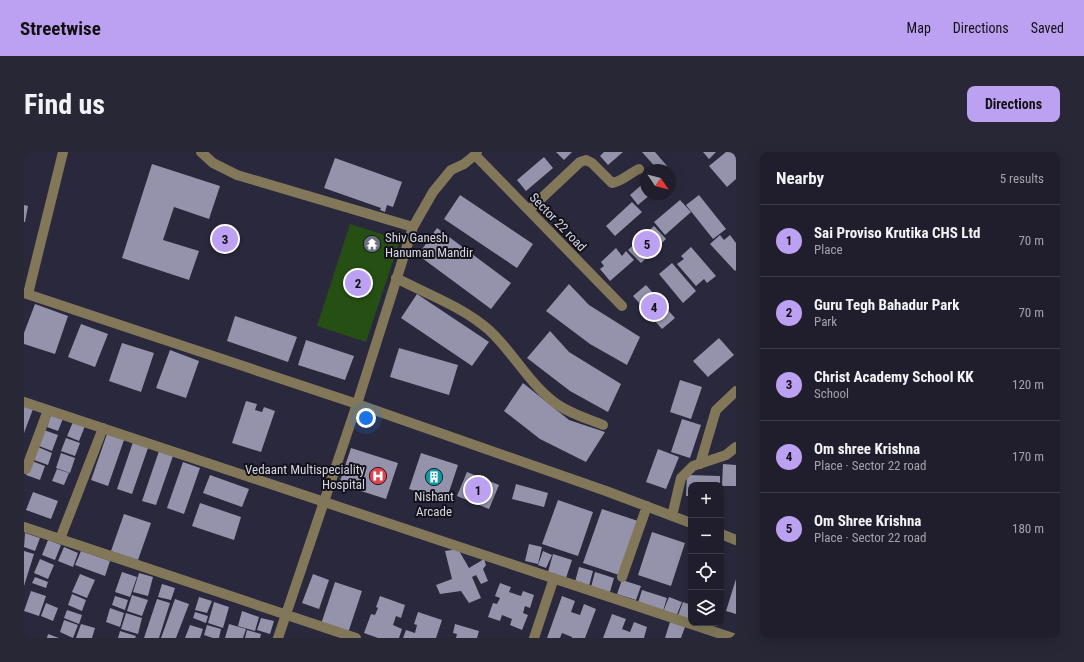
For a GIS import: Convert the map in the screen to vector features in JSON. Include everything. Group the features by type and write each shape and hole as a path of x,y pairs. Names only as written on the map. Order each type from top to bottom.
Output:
{"street":[{"path":"63,152 26,293 357,404 647,506 688,522"},
{"path":"200,152 212,163 237,174 413,227"},
{"path":"278,638 357,404 413,227 433,192 451,170 464,164 476,154"},
{"name":"Sector 22 road","path":"476,154 622,306"},
{"path":"529,210 580,162 586,160 592,163 612,183 618,182 627,175 639,169"},
{"path":"396,278 454,307 488,329 542,391 554,402 568,411 603,425"},
{"path":"700,464 716,410 736,391"},
{"path":"24,402 554,578 715,635 732,638"},
{"path":"26,469 48,410"},
{"path":"60,539 103,428"},
{"path":"672,516 681,478 693,466 726,455 736,447"},
{"path":"622,577 647,506"},
{"path":"24,527 356,638"},
{"path":"724,535 736,540"},
{"path":"534,638 554,578"}],"green space":[{"path":"350,224 400,240 366,342 317,326"}],"building":[{"path":"556,152 572,152 564,160"},
{"path":"604,152 623,152 608,165 600,156"},
{"path":"642,152 655,152 665,164 653,164"},
{"path":"703,152 716,152 709,159"},
{"path":"726,152 736,152 736,179 727,187 709,166"},
{"path":"544,157 553,168 526,191 517,180"},
{"path":"335,158 402,182 393,207 387,205 385,212 380,210 381,208 324,188"},
{"path":"152,164 220,186 209,219 174,207 163,240 199,251 189,280 122,258"},
{"path":"640,186 640,200 644,200 638,205 630,195"},
{"path":"460,195 533,244 517,268 444,219"},
{"path":"699,195 726,229 713,239 686,205"},
{"path":"680,200 691,212 665,235 654,222"},
{"path":"632,202 642,212 615,236 606,226"},
{"path":"24,205 28,206 25,222 24,222"},
{"path":"654,226 666,239 641,263 628,250"},
{"path":"437,228 511,283 491,309 418,255"},
{"path":"720,235 724,240 730,235 736,243 735,271 710,244"},
{"path":"691,247 716,276 707,283 704,279 696,286 677,264 684,259 681,256"},
{"path":"616,248 622,256 626,251 634,260 610,281 600,269 604,266 601,262"},
{"path":"672,263 696,291 683,303 659,274"},
{"path":"569,284 589,305 640,337 627,365 590,344 546,311"},
{"path":"646,285 675,318 662,329 633,296"},
{"path":"417,294 489,342 472,366 401,318"},
{"path":"35,304 68,316 55,354 24,344 24,333"},
{"path":"235,316 297,337 288,362 227,341"},
{"path":"81,324 108,334 95,367 68,357"},
{"path":"550,331 569,352 621,384 608,412 570,391 527,358"},
{"path":"719,338 734,355 708,377 693,361"},
{"path":"306,340 354,356 345,380 298,365"},
{"path":"122,343 154,353 141,392 109,381"},
{"path":"399,348 458,365 449,395 390,377"},
{"path":"170,350 199,361 186,398 156,388"},
{"path":"680,380 702,387 691,419 670,412"},
{"path":"523,383 569,420 605,432 586,462 540,439 504,411"},
{"path":"246,401 257,404 255,410 262,412 264,407 275,411 261,452 232,443"},
{"path":"24,406 33,409 24,433"},
{"path":"52,412 64,416 58,431 47,427"},
{"path":"682,419 701,425 690,458 671,452"},
{"path":"73,422 85,426 79,441 67,436"},
{"path":"44,430 58,435 52,451 39,446"},
{"path":"107,434 124,440 108,486 91,480"},
{"path":"66,438 80,443 75,456 61,451"},
{"path":"133,442 148,448 132,494 117,489"},
{"path":"38,447 52,453 48,465 34,460"},
{"path":"351,448 398,463 386,499 339,484"},
{"path":"658,449 679,457 666,489 646,482"},
{"path":"159,451 173,456 156,505 142,501"},
{"path":"61,453 75,458 70,473 56,468"},
{"name":"Nishant Arcade","path":"421,453 458,465 446,501 409,489"},
{"path":"32,461 45,466 40,480 26,475"},
{"path":"183,462 200,468 184,514 167,508"},
{"path":"723,464 736,465 736,486 724,486 724,482 722,482"},
{"path":"57,469 69,473 64,485 52,481"},
{"path":"467,472 499,485 489,509 457,496"},
{"path":"210,475 249,489 242,507 203,493"},
{"path":"687,475 720,476 720,482 688,482 688,496 686,496"},
{"path":"516,484 548,493 544,507 512,499"},
{"path":"33,492 58,501 51,519 26,510"},
{"path":"558,500 593,512 578,556 542,544"},
{"path":"200,503 241,517 234,540 192,526"},
{"path":"602,509 638,521 619,575 583,563"},
{"path":"124,514 151,523 138,560 111,551"},
{"path":"652,532 685,543 671,586 638,575"},
{"path":"25,533 40,538 35,551 24,547"},
{"path":"48,540 61,545 55,560 42,555"},
{"path":"529,544 542,547 538,564 525,561"},
{"path":"64,547 78,553 73,567 58,561"},
{"path":"458,549 469,568 484,559 486,565 483,569 488,581 481,584 476,575 472,577 481,598 469,603 461,591 440,594 436,585 452,579 445,551"},
{"path":"24,551 34,554 24,586"},
{"path":"81,551 110,561 105,576 75,565"},
{"path":"543,551 552,555 546,568 538,565"},
{"path":"553,554 572,560 566,578 548,572"},
{"path":"40,559 54,565 48,579 34,573"},
{"path":"579,567 593,571 589,586 575,582"},
{"path":"122,572 137,577 130,597 115,592"},
{"path":"595,572 614,578 610,592 591,587"},
{"path":"139,573 153,577 148,596 133,592"},
{"path":"80,574 95,580 87,598 72,592"},
{"path":"313,574 329,580 319,609 302,603"},
{"path":"35,577 48,582 46,588 32,583"},
{"path":"736,579 736,614 726,611"},
{"path":"622,580 641,586 636,600 617,594"},
{"path":"335,582 362,591 348,633 321,624"},
{"path":"500,583 511,587 509,592 521,596 523,591 534,595 530,608 525,606 523,613 528,615 522,630 510,625 512,619 502,615 500,621 488,617 493,603 497,604 500,598 495,596"},
{"path":"162,584 175,588 171,600 158,597"},
{"path":"642,590 667,598 663,611 638,603"},
{"path":"31,591 46,596 39,616 24,611"},
{"path":"72,594 86,600 82,611 68,605"},
{"path":"132,595 148,600 142,616 127,611"},
{"path":"115,596 128,600 125,610 112,605"},
{"path":"380,596 405,605 401,618 396,616 393,625 402,629 399,638 378,638 364,633 371,614 375,615"},
{"path":"562,596 575,601 571,612 580,615 584,604 596,609 585,638 572,638 562,633 560,638 547,638"},
{"path":"199,597 212,601 207,613 195,610"},
{"path":"669,597 682,602 676,617 663,612"},
{"path":"157,599 170,603 159,638 144,638"},
{"path":"175,599 189,604 176,638 161,638"},
{"path":"214,602 229,607 223,628 208,623"},
{"path":"683,602 688,604 688,621 677,618"},
{"path":"46,603 58,608 53,621 41,616"},
{"path":"110,608 124,613 120,627 106,622"},
{"path":"67,610 82,615 79,624 64,618"},
{"path":"242,611 259,617 255,631 238,626"},
{"path":"195,612 208,616 206,623 193,618"},
{"path":"418,612 442,620 436,638 403,638 406,630 415,633 417,625 414,624"},
{"path":"126,613 142,618 138,634 121,629"},
{"path":"612,614 626,619 622,629 630,632 634,622 647,627 644,638 603,638"},
{"path":"261,618 274,621 270,634 257,630"},
{"path":"64,620 78,625 73,638 60,632"},
{"path":"670,622 685,627 681,638 665,638"},
{"path":"81,624 95,628 92,638 76,638"},
{"path":"229,624 246,629 243,638 225,638"},
{"path":"455,624 479,631 477,638 456,638 457,634 453,633"},
{"path":"190,625 203,629 200,638 185,638"},
{"path":"207,625 221,629 219,638 204,635"},
{"path":"247,630 261,634 260,638 245,638"},
{"path":"120,631 136,636 135,638 118,638"},
{"path":"48,634 59,638 47,638"}],"place":[{"name":"Christ Academy School KK","path":"225,239"},
{"name":"Shiv Ganesh Hanuman Mandir","path":"372,244"},
{"name":"Om Shree Krishna","path":"647,244"},
{"name":"Guru Tegh Bahadur Park","path":"358,283"},
{"name":"Om shree Krishna","path":"654,307"},
{"name":"Vedaant Multispeciality Hospital","path":"378,476"},
{"name":"Nishant Arcade","path":"434,477"},
{"name":"Sai Proviso Krutika CHS Ltd","path":"478,490"}]}
